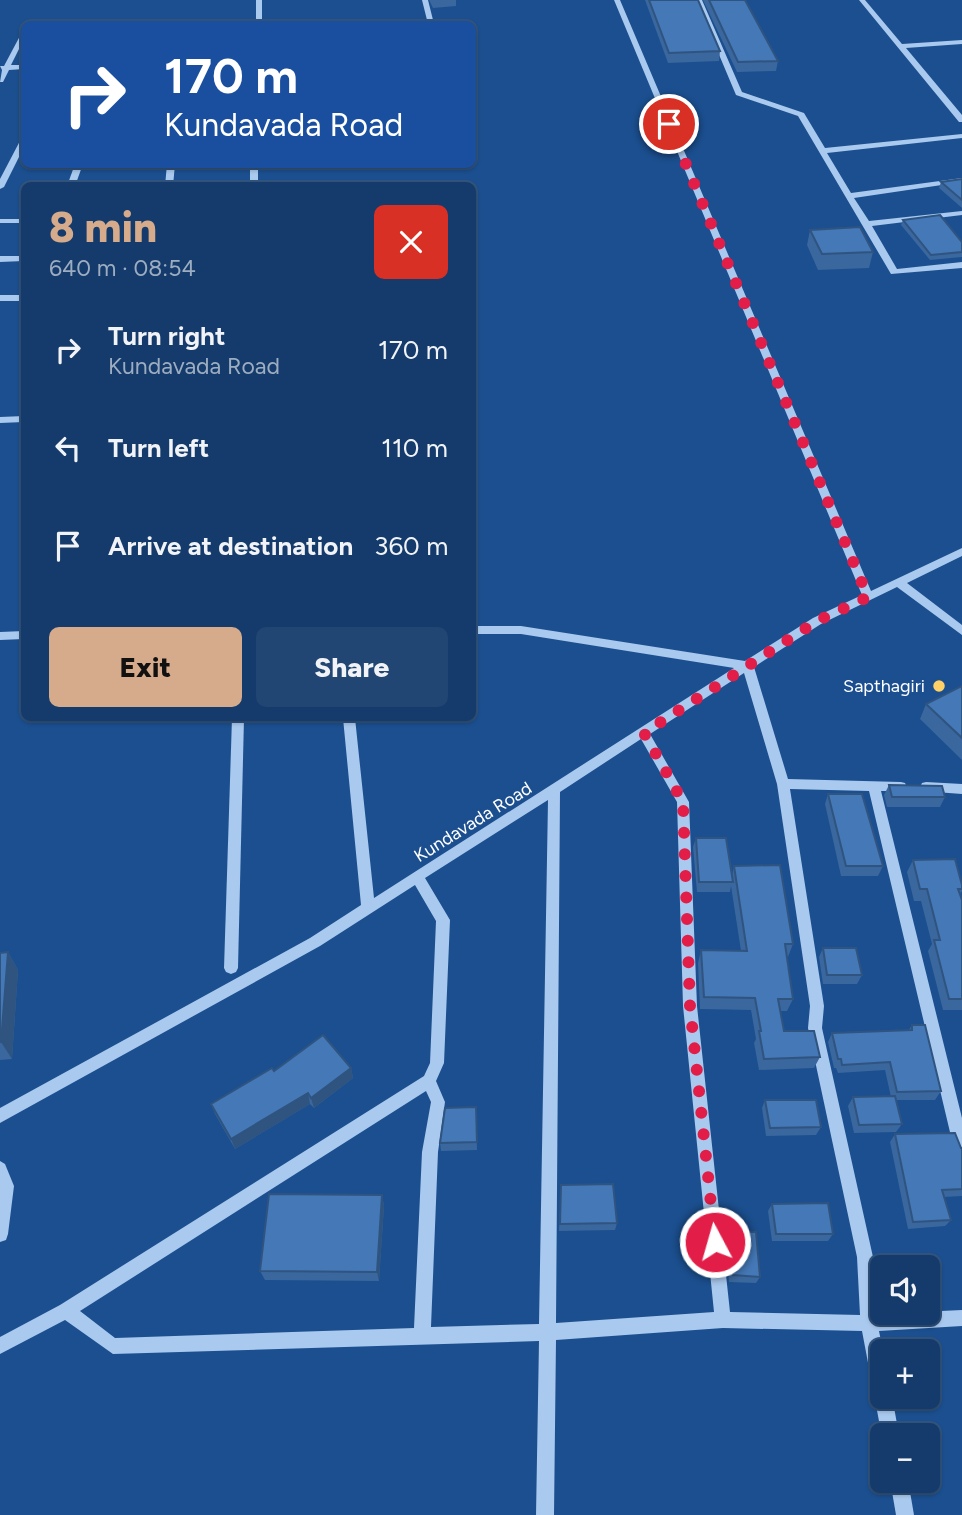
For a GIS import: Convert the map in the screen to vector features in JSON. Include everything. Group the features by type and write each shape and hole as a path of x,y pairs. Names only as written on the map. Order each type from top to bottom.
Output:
{"street":[{"path":"258,21 259,0"},
{"path":"425,0 429,21"},
{"path":"617,0 868,597"},
{"path":"699,0 738,93 801,115 894,272 962,265"},
{"path":"862,0 962,120"},
{"path":"0,80 3,68 21,38"},
{"path":"902,46 962,42"},
{"path":"3,68 21,67"},
{"path":"822,151 962,136"},
{"path":"0,187 21,147"},
{"path":"849,196 962,180"},
{"path":"867,224 962,213"},
{"path":"0,221 21,221"},
{"path":"0,260 21,259"},
{"path":"0,298 21,298"},
{"path":"0,420 21,419"},
{"name":"Kundavada Road","path":"0,1116 315,942 817,621 962,552"},
{"path":"898,582 962,631"},
{"path":"476,630 521,629 748,666 783,784 817,1006 816,1028 865,1257 872,1339"},
{"path":"0,636 21,635"},
{"path":"231,968 238,721"},
{"path":"349,721 368,909"},
{"path":"644,733 683,802 690,1006 723,1321"},
{"path":"783,784 962,789"},
{"path":"874,788 962,1149"},
{"path":"545,1515 554,791"},
{"path":"0,1346 66,1311 429,1081 437,1063 443,920 418,878"},
{"path":"422,1337 430,1152 438,1102 429,1081"},
{"path":"0,1169 6,1186 0,1234"},
{"path":"66,1311 113,1346 547,1332 723,1321 869,1323 962,1318"},
{"path":"901,1493 905,1515"}],"building":[{"path":"649,0 698,0 720,51 669,53"},
{"path":"709,0 745,0 778,61 738,62"},
{"path":"962,179 962,200 941,182"},
{"path":"940,215 962,242 962,252 931,255 903,220"},
{"path":"860,227 873,252 822,254 810,230"},
{"path":"962,686 962,738 926,704"},
{"path":"889,785 942,786 945,797 892,797"},
{"path":"828,794 862,794 883,866 846,866"},
{"path":"696,838 726,838 733,882 699,882"},
{"path":"955,859 962,885 962,889 958,889 962,900 962,999 949,999 934,940 940,940 927,889 920,889 913,860"},
{"path":"780,865 793,944 785,944 793,999 778,999 784,1031 814,1031 820,1057 764,1059 755,998 704,997 701,950 747,951 734,866"},
{"path":"823,948 856,948 862,975 827,975"},
{"path":"8,952 1,1042 0,1042 0,953"},
{"path":"912,1025 925,1025 941,1091 897,1092 890,1062 842,1065 841,1059 838,1059 832,1033 912,1030"},
{"path":"323,1035 351,1068 311,1098 308,1093 231,1139 211,1104 272,1068 274,1071"},
{"path":"895,1096 902,1124 859,1125 853,1097"},
{"path":"765,1100 816,1100 821,1127 770,1128"},
{"path":"476,1107 477,1142 440,1143 445,1108"},
{"path":"955,1133 962,1148 962,1189 942,1190 951,1220 913,1222 895,1134"},
{"path":"613,1184 617,1223 560,1224 561,1185"},
{"path":"269,1194 382,1195 377,1272 260,1271"},
{"path":"828,1203 833,1234 776,1234 772,1204"},
{"path":"728,1231 756,1232 760,1277 733,1275"}],"place":[{"name":"Sapthagiri","path":"939,686"}],"route":[{"path":"669,124 868,597 817,621 644,733 683,802 690,1006 715,1242"}]}
